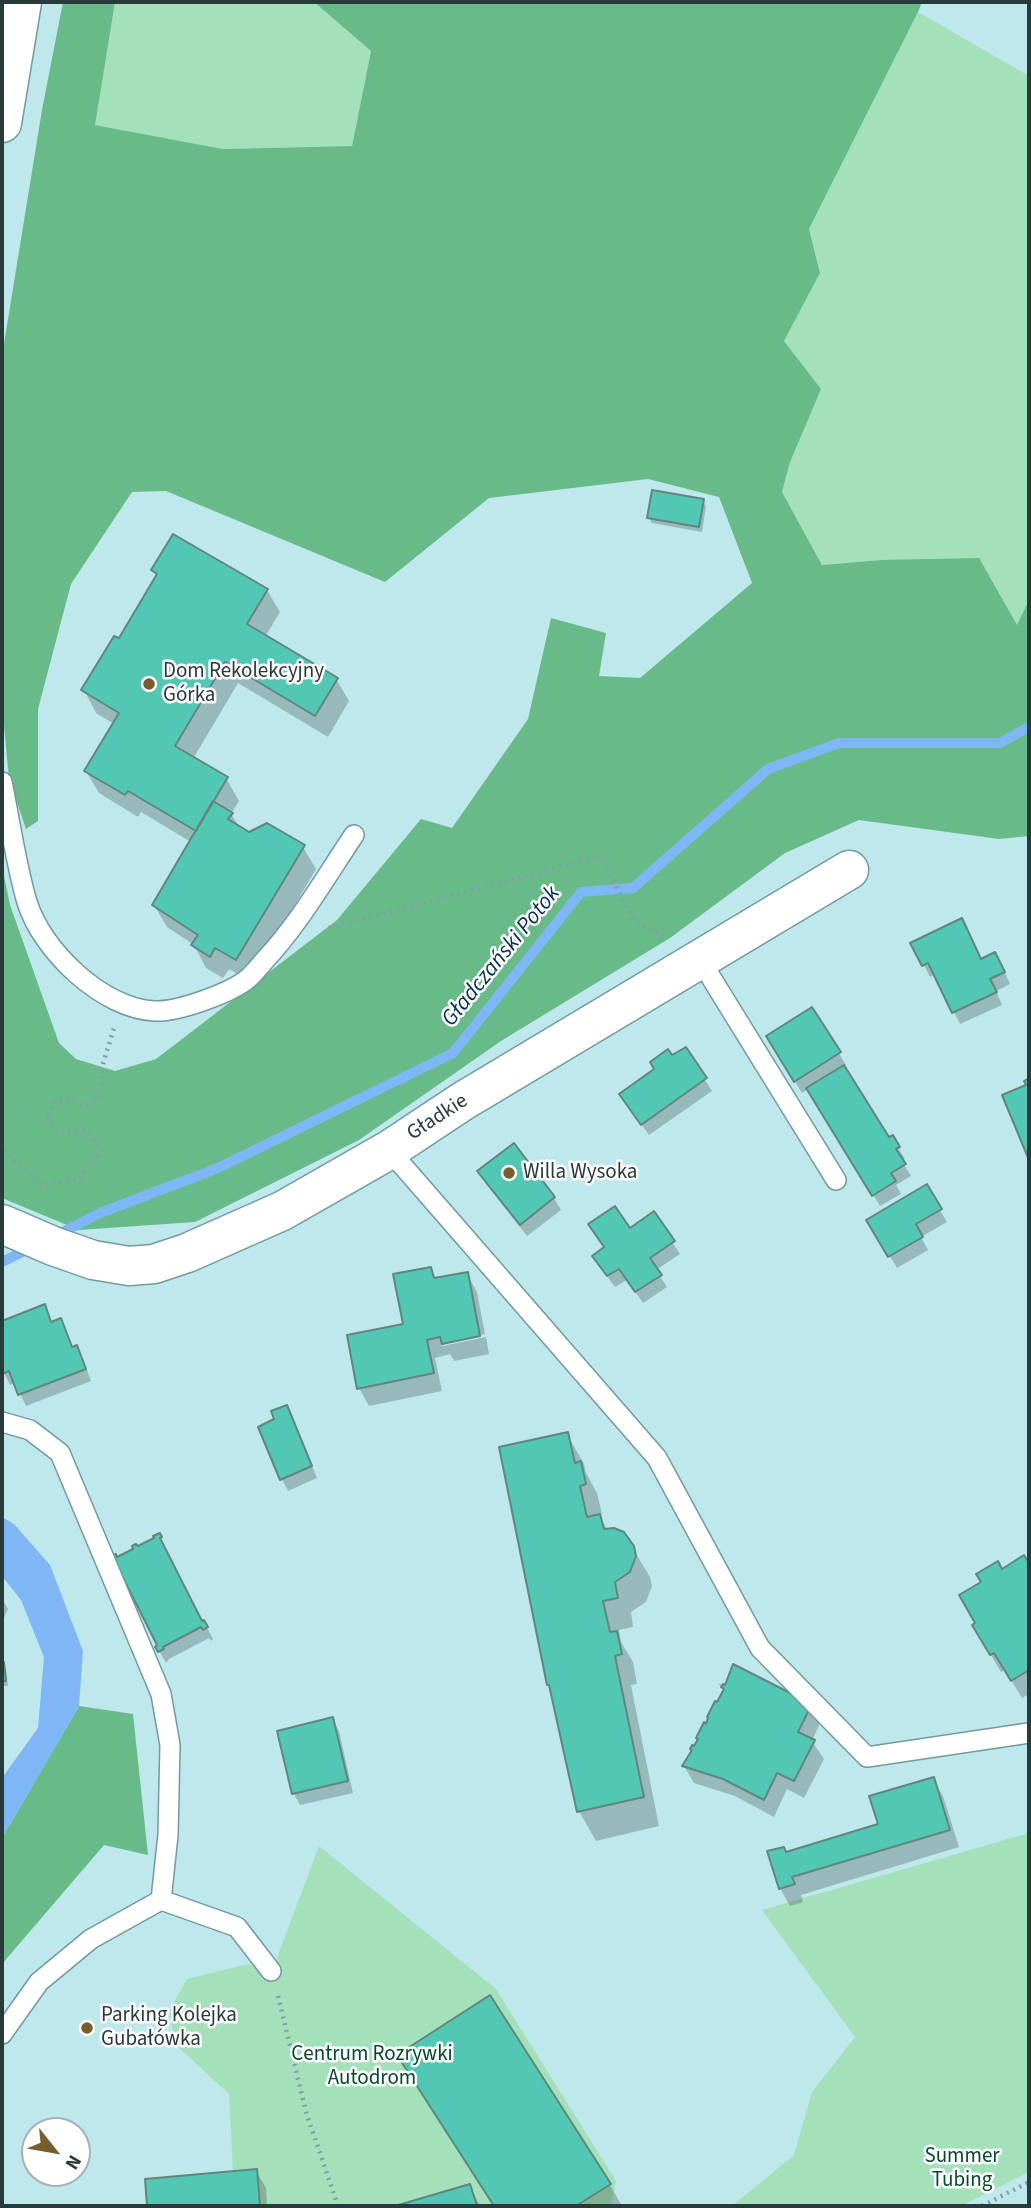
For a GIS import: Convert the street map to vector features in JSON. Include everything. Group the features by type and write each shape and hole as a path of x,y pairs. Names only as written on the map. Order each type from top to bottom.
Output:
{"street":[{"path":"2,123 22,2"},
{"name":"Gładkie","path":"2,1224 93,1260 129,1266 153,1264 187,1253 282,1211 389,1150 463,1101 849,870"}],"lane":[{"path":"2,782 28,904 57,953 82,979 121,1004 156,1011 224,993 247,979 284,940 354,835"},
{"path":"698,958 836,1180"},
{"path":"389,1150 657,1458 760,1648 867,1757 1029,1734"},
{"path":"2,1422 30,1430 60,1452 161,1694 170,1745 168,1835 161,1900"},
{"path":"2,2034 39,1982 49,1973 91,1939 161,1900 237,1927 271,1971"}],"path":[{"path":"284,940 600,856 634,921"},
{"path":"2,1143 9,1157 41,1185 79,1179 103,1149 84,1132 59,1133 45,1118 56,1101 69,1100 87,1106 100,1095 102,1067 121,1004"},
{"path":"271,1971 306,2112 338,2206"},
{"path":"982,2206 1029,2182"}],"green space":[{"path":"63,2 115,2 95,125 223,149 352,146 371,51 314,2 922,2 809,229 820,273 784,341 821,389 790,462 782,492 822,565 881,560 979,558 1017,625 1029,600 1029,836 999,839 859,820 785,853 670,938 501,1041 359,1140 195,1222 79,1230 2,1198 2,866 10,905 59,1043 76,1059 115,1071 156,1059 337,920 421,819 452,828 528,719 551,618 606,633 599,676 640,678 752,583 719,497 648,479 489,498 385,582 166,491 132,492 71,584 38,709 38,821 26,829 9,779 2,704 2,356 42,110"},
{"path":"115,2 314,2 371,51 352,146 223,149 94,125"},
{"path":"918,12 1029,76 1029,600 1017,625 881,560 822,565 782,492 790,462 784,341 820,273 809,229"},
{"path":"79,1706 133,1714 148,1855 104,1845 2,1964 2,1838"},
{"name":"Summer Tubing","path":"1029,1833 1029,2172 961,2206 732,2206 794,2155 812,2092 855,2037 762,1910"},
{"name":"Centrum Rozrywki Autodrom","path":"319,1846 496,1989 616,2181 611,2206 147,2206 145,2179 233,2171 229,2094 175,2044 169,2011 187,1979 248,1964 272,1971"}],"water":[{"path":"2,1517 14,1524 50,1565 83,1651 79,1706 2,1838 2,1778 38,1728 44,1657 21,1600 2,1576"}],"building":[{"path":"652,490 704,499 699,527 647,518"},
{"name":"Dom Rekolekcyjny Górka","path":"173,534 268,589 247,624 338,678 315,716 225,662 175,746 228,777 196,831 128,791 125,795 84,771 119,713 81,690 114,636 119,638 157,574 151,570"},
{"path":"213,801 233,813 228,819 249,832 267,823 305,845 236,960 215,948 210,957 191,945 198,935 152,905"},
{"path":"962,918 981,959 995,952 1005,972 990,979 997,992 952,1013 928,963 922,966 910,943"},
{"path":"812,1007 841,1052 794,1082 766,1036"},
{"path":"686,1047 707,1078 641,1125 619,1094 654,1069 650,1062 668,1049 672,1055"},
{"path":"844,1065 889,1137 893,1135 900,1147 896,1149 906,1164 891,1173 896,1181 872,1196 806,1088"},
{"path":"1029,1078 1029,1160 1002,1095 1026,1085 1024,1081"},
{"path":"514,1143 555,1197 520,1225 477,1171"},
{"path":"927,1184 942,1209 916,1224 923,1237 888,1257 866,1220"},
{"path":"615,1206 630,1228 654,1211 675,1241 650,1258 662,1275 635,1292 619,1269 607,1276 592,1256 604,1247 588,1224"},
{"path":"431,1267 434,1278 468,1272 480,1336 442,1344 440,1337 427,1340 434,1373 357,1389 347,1335 403,1324 393,1274"},
{"path":"45,1304 51,1322 61,1318 72,1347 77,1345 86,1369 18,1395 9,1371 2,1374 2,1321"},
{"path":"287,1405 312,1466 280,1480 258,1427 274,1419 271,1411"},
{"path":"568,1432 575,1463 581,1461 586,1484 580,1486 587,1517 600,1514 604,1529 614,1528 624,1532 634,1546 636,1556 630,1572 615,1582 618,1598 603,1601 610,1632 617,1631 622,1654 615,1656 644,1797 577,1812 547,1685 499,1447"},
{"path":"160,1533 160,1538 202,1621 204,1620 208,1627 203,1630 201,1627 158,1652 155,1647 157,1645 110,1557 116,1554 117,1557 133,1549 132,1546 138,1546"},
{"path":"1024,1555 1029,1563 1029,1670 1011,1681 994,1653 990,1655 972,1625 975,1623 959,1595 981,1582 976,1574 998,1561 1002,1569"},
{"path":"4,1662 6,1681 2,1681 2,1663"},
{"path":"733,1664 812,1704 798,1732 815,1740 794,1781 777,1773 764,1800 723,1779 682,1766 692,1750 692,1745 694,1746 698,1739 696,1738 704,1722 706,1724 715,1701 717,1702 724,1689 721,1687 725,1685"},
{"path":"333,1717 348,1781 292,1794 277,1731"},
{"path":"934,1777 950,1830 792,1877 795,1884 779,1889 767,1851 784,1847 786,1852 878,1824 869,1796"},
{"path":"490,1995 611,2184 576,2206 494,2206 397,2055"},
{"path":"257,2169 260,2206 147,2206 145,2179"},
{"path":"470,2184 477,2206 395,2206"}],"waterway":[{"name":"Gładczański Potok","path":"53,1237 100,1213 218,1168 453,1053 581,892 633,888 768,769 839,743 1000,743 1029,727"},
{"name":"Gładczański Potok","path":"2,1262 32,1247"}],"place":[{"name":"Dom Rekolekcyjny Górka","path":"149,684"},
{"name":"Willa Wysoka","path":"509,1173"},
{"name":"Parking Kolejka Gubałówka","path":"87,2028"}]}
